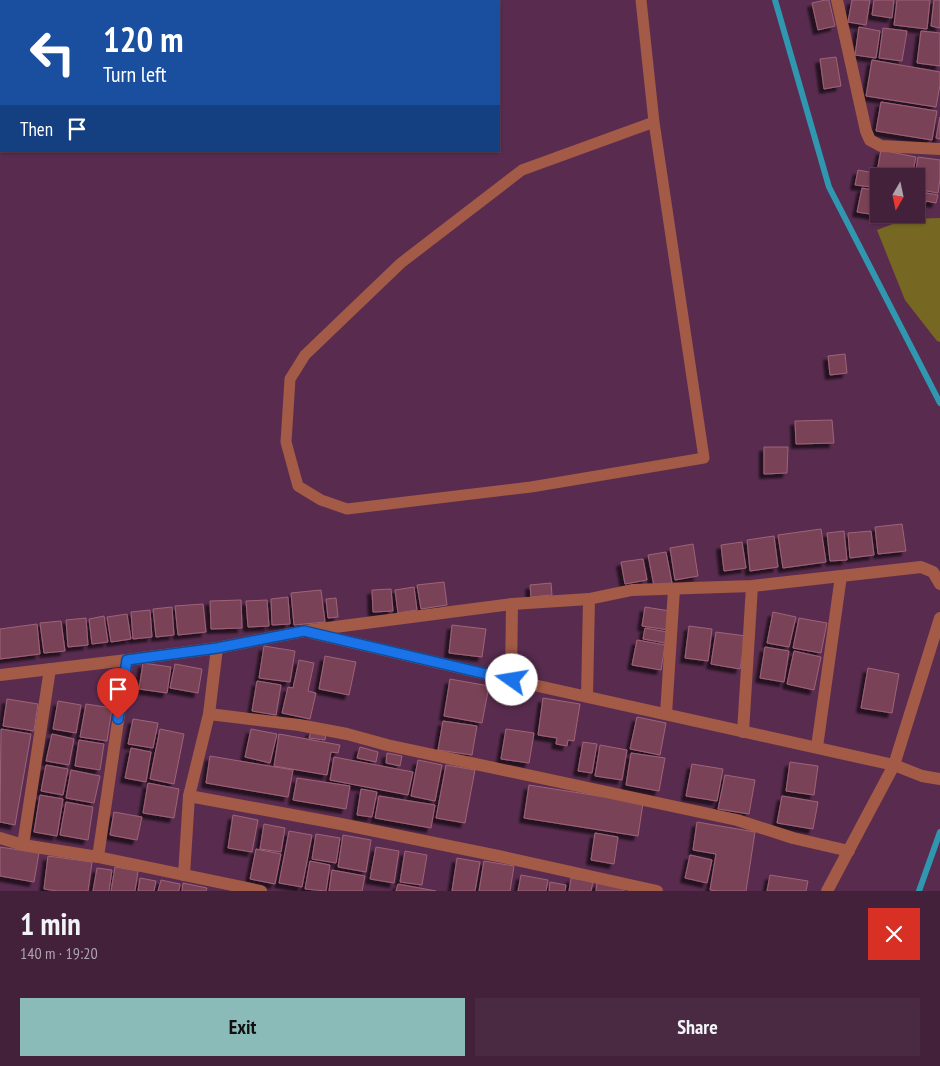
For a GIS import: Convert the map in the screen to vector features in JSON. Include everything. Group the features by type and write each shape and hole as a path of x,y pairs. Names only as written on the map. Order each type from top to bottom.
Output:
{"street":[{"path":"837,0 866,131 870,140 881,146 940,149"},
{"path":"0,675 217,648 304,631 512,604 589,599 632,590 752,586 921,568 933,572 940,584"},
{"path":"817,747 841,576"},
{"path":"743,732 752,586"},
{"path":"666,714 674,589"},
{"path":"587,696 589,599"},
{"path":"512,604 512,680"},
{"path":"826,891 894,765 940,618"},
{"path":"304,631 512,680 894,765 922,776 940,780"},
{"path":"184,875 189,796 209,714 217,648"},
{"path":"98,857 127,660"},
{"path":"23,845 50,669"},
{"path":"209,714 299,725 346,734 397,747 737,820 793,838 849,851"},
{"path":"189,796 341,824 657,891"},
{"path":"0,838 23,845 98,857 260,891"}],"lane":[{"path":"641,0 654,122 704,458 531,487 347,509 321,500 298,486 286,442 290,379 305,355 401,263 522,170 654,122"}],"shaded area":[{"path":"925,218 940,218 940,342 937,341 905,300 877,230 895,223 925,223"}],"building":[{"path":"829,0 835,26 818,30 812,3"},
{"path":"852,0 870,0 866,25 848,22"},
{"path":"874,0 894,0 892,18 872,15"},
{"path":"897,0 930,0 927,29 894,25"},
{"path":"934,0 940,0 940,28 931,26"},
{"path":"859,27 880,31 876,58 855,55"},
{"path":"883,28 907,31 902,61 879,58"},
{"path":"921,31 940,33 940,66 917,63"},
{"path":"836,57 841,86 824,89 820,59"},
{"path":"872,60 940,72 936,107 866,96"},
{"path":"881,102 937,111 932,140 876,131"},
{"path":"940,117 940,139 936,138"},
{"path":"881,150 916,157 914,168 878,168"},
{"path":"918,157 940,160 938,193 925,191 925,168 916,168"},
{"path":"858,170 870,172 870,187 855,185"},
{"path":"862,188 870,189 870,214 857,212"},
{"path":"925,193 938,195 936,203 926,201 925,206"},
{"path":"845,354 847,373 830,375 828,356"},
{"path":"832,420 834,443 796,444 795,421"},
{"path":"764,447 788,447 787,473 764,474"},
{"path":"902,524 906,551 878,554 875,527"},
{"path":"821,529 826,562 783,568 778,535"},
{"path":"844,531 847,560 830,561 827,533"},
{"path":"871,531 874,555 850,558 848,533"},
{"path":"774,536 778,567 750,571 747,540"},
{"path":"742,542 746,568 724,571 721,545"},
{"path":"693,544 698,576 675,580 670,548"},
{"path":"666,552 672,583 654,586 648,555"},
{"path":"643,559 647,580 625,584 621,562"},
{"path":"444,582 447,605 421,609 417,585"},
{"path":"551,583 552,595 531,597 530,585"},
{"path":"414,587 417,610 398,613 395,590"},
{"path":"391,589 393,611 373,612 372,590"},
{"path":"321,590 325,622 294,625 291,593"},
{"path":"288,597 290,624 272,625 271,599"},
{"path":"336,598 338,617 328,618 326,599"},
{"path":"241,600 242,628 211,629 210,601"},
{"path":"267,600 269,626 248,627 246,601"},
{"path":"203,604 206,632 178,635 175,606"},
{"path":"172,607 174,635 156,637 153,609"},
{"path":"645,607 670,611 668,630 642,626"},
{"path":"150,610 152,637 133,639 131,612"},
{"path":"773,612 796,617 789,647 767,643"},
{"path":"127,614 131,639 111,642 107,617"},
{"path":"104,616 108,642 92,644 89,619"},
{"path":"86,618 88,645 68,647 66,620"},
{"path":"799,618 827,623 821,653 793,648"},
{"path":"61,621 65,651 44,653 40,623"},
{"path":"37,624 40,654 0,659 0,629"},
{"path":"452,625 486,629 482,657 449,653"},
{"path":"689,626 712,629 708,661 685,658"},
{"path":"645,628 667,632 665,643 643,639"},
{"path":"716,632 746,636 740,669 711,664"},
{"path":"637,640 665,645 661,670 632,665"},
{"path":"264,646 295,651 290,682 259,678"},
{"path":"765,647 789,651 784,682 760,678"},
{"path":"794,651 821,657 814,690 787,684"},
{"path":"325,656 356,662 349,695 319,689"},
{"path":"299,660 314,663 308,691 316,693 310,719 282,713 288,687 293,688"},
{"path":"143,663 171,667 167,693 139,689"},
{"path":"175,664 202,669 198,693 170,688"},
{"path":"868,668 899,674 892,713 861,708"},
{"path":"450,679 489,686 482,723 444,716"},
{"path":"257,681 281,685 276,715 252,711"},
{"path":"543,698 580,704 574,741 568,740 567,746 556,744 557,738 538,735"},
{"path":"7,699 38,704 34,731 3,726"},
{"path":"58,701 81,705 76,733 53,729"},
{"path":"86,704 112,708 107,741 80,737"},
{"path":"637,717 666,723 660,755 630,749"},
{"path":"133,719 158,723 153,748 128,744"},
{"path":"443,721 477,726 472,755 438,750"},
{"path":"1,729 31,734 15,825 0,822"},
{"path":"160,729 184,734 174,784 150,779"},
{"path":"251,729 277,734 270,763 245,757"},
{"path":"506,729 534,733 529,763 501,759"},
{"path":"311,731 326,733 325,740 309,738"},
{"path":"52,734 74,739 69,765 46,761"},
{"path":"279,734 340,745 338,753 331,752 327,775 274,766"},
{"path":"79,740 104,744 100,770 75,766"},
{"path":"583,742 597,744 592,773 578,771"},
{"path":"600,745 627,750 622,780 595,776"},
{"path":"360,747 378,752 376,762 357,758"},
{"path":"131,748 151,752 146,782 125,778"},
{"path":"387,753 402,756 400,766 386,763"},
{"path":"631,753 665,758 659,791 626,785"},
{"path":"210,756 293,770 288,797 206,783"},
{"path":"334,757 413,772 408,795 330,780"},
{"path":"418,760 442,765 435,801 411,796"},
{"path":"790,762 818,766 814,795 786,791"},
{"path":"692,764 723,769 717,801 686,796"},
{"path":"46,765 68,769 63,795 41,791"},
{"path":"446,765 475,770 465,823 436,818"},
{"path":"71,770 100,776 94,803 66,798"},
{"path":"725,775 755,780 749,814 718,809"},
{"path":"297,778 350,786 346,809 293,800"},
{"path":"148,783 179,789 174,818 143,813"},
{"path":"529,785 643,803 638,836 524,818"},
{"path":"361,789 377,792 372,817 357,815"},
{"path":"40,795 63,799 57,836 34,832"},
{"path":"379,796 435,805 431,828 375,818"},
{"path":"782,796 818,802 813,829 777,823"},
{"path":"66,802 93,807 88,840 60,835"},
{"path":"114,812 142,817 137,840 110,835"},
{"path":"233,815 258,820 252,852 228,848"},
{"path":"697,822 755,832 746,891 710,890 716,854 693,850"},
{"path":"264,824 285,828 281,852 260,849"},
{"path":"289,831 312,835 302,887 279,883"},
{"path":"595,833 618,837 614,864 591,860"},
{"path":"316,834 340,838 336,863 312,859"},
{"path":"343,835 371,840 366,872 338,867"},
{"path":"0,847 39,853 34,882 0,876"},
{"path":"376,847 399,851 394,883 370,879"},
{"path":"256,849 281,854 275,884 250,879"},
{"path":"405,851 427,855 422,885 400,882"},
{"path":"690,855 712,860 707,883 685,878"},
{"path":"48,856 92,862 88,891 44,889"},
{"path":"457,858 480,862 475,891 452,891"},
{"path":"310,861 330,865 326,891 305,889"},
{"path":"484,861 514,866 510,891 479,891"},
{"path":"115,867 138,871 135,891 111,891"},
{"path":"97,868 112,870 109,891 93,891"},
{"path":"332,870 365,876 362,891 329,891"},
{"path":"521,875 548,880 546,891 518,891"},
{"path":"770,875 808,881 806,891 767,891"},
{"path":"140,878 156,881 154,891 138,891"},
{"path":"571,878 593,882 591,891 569,891"},
{"path":"161,880 180,884 179,891 158,891"},
{"path":"550,882 566,885 565,891 549,891"},
{"path":"183,883 207,888 206,891 182,891"},
{"path":"597,883 625,887 624,891 596,891"},
{"path":"398,884 436,891 396,891"}],"waterway":[{"path":"775,0 829,187 940,403"},
{"path":"919,891 940,832"}],"route":[{"path":"118,719 127,660 217,648 304,631 512,680"}]}
